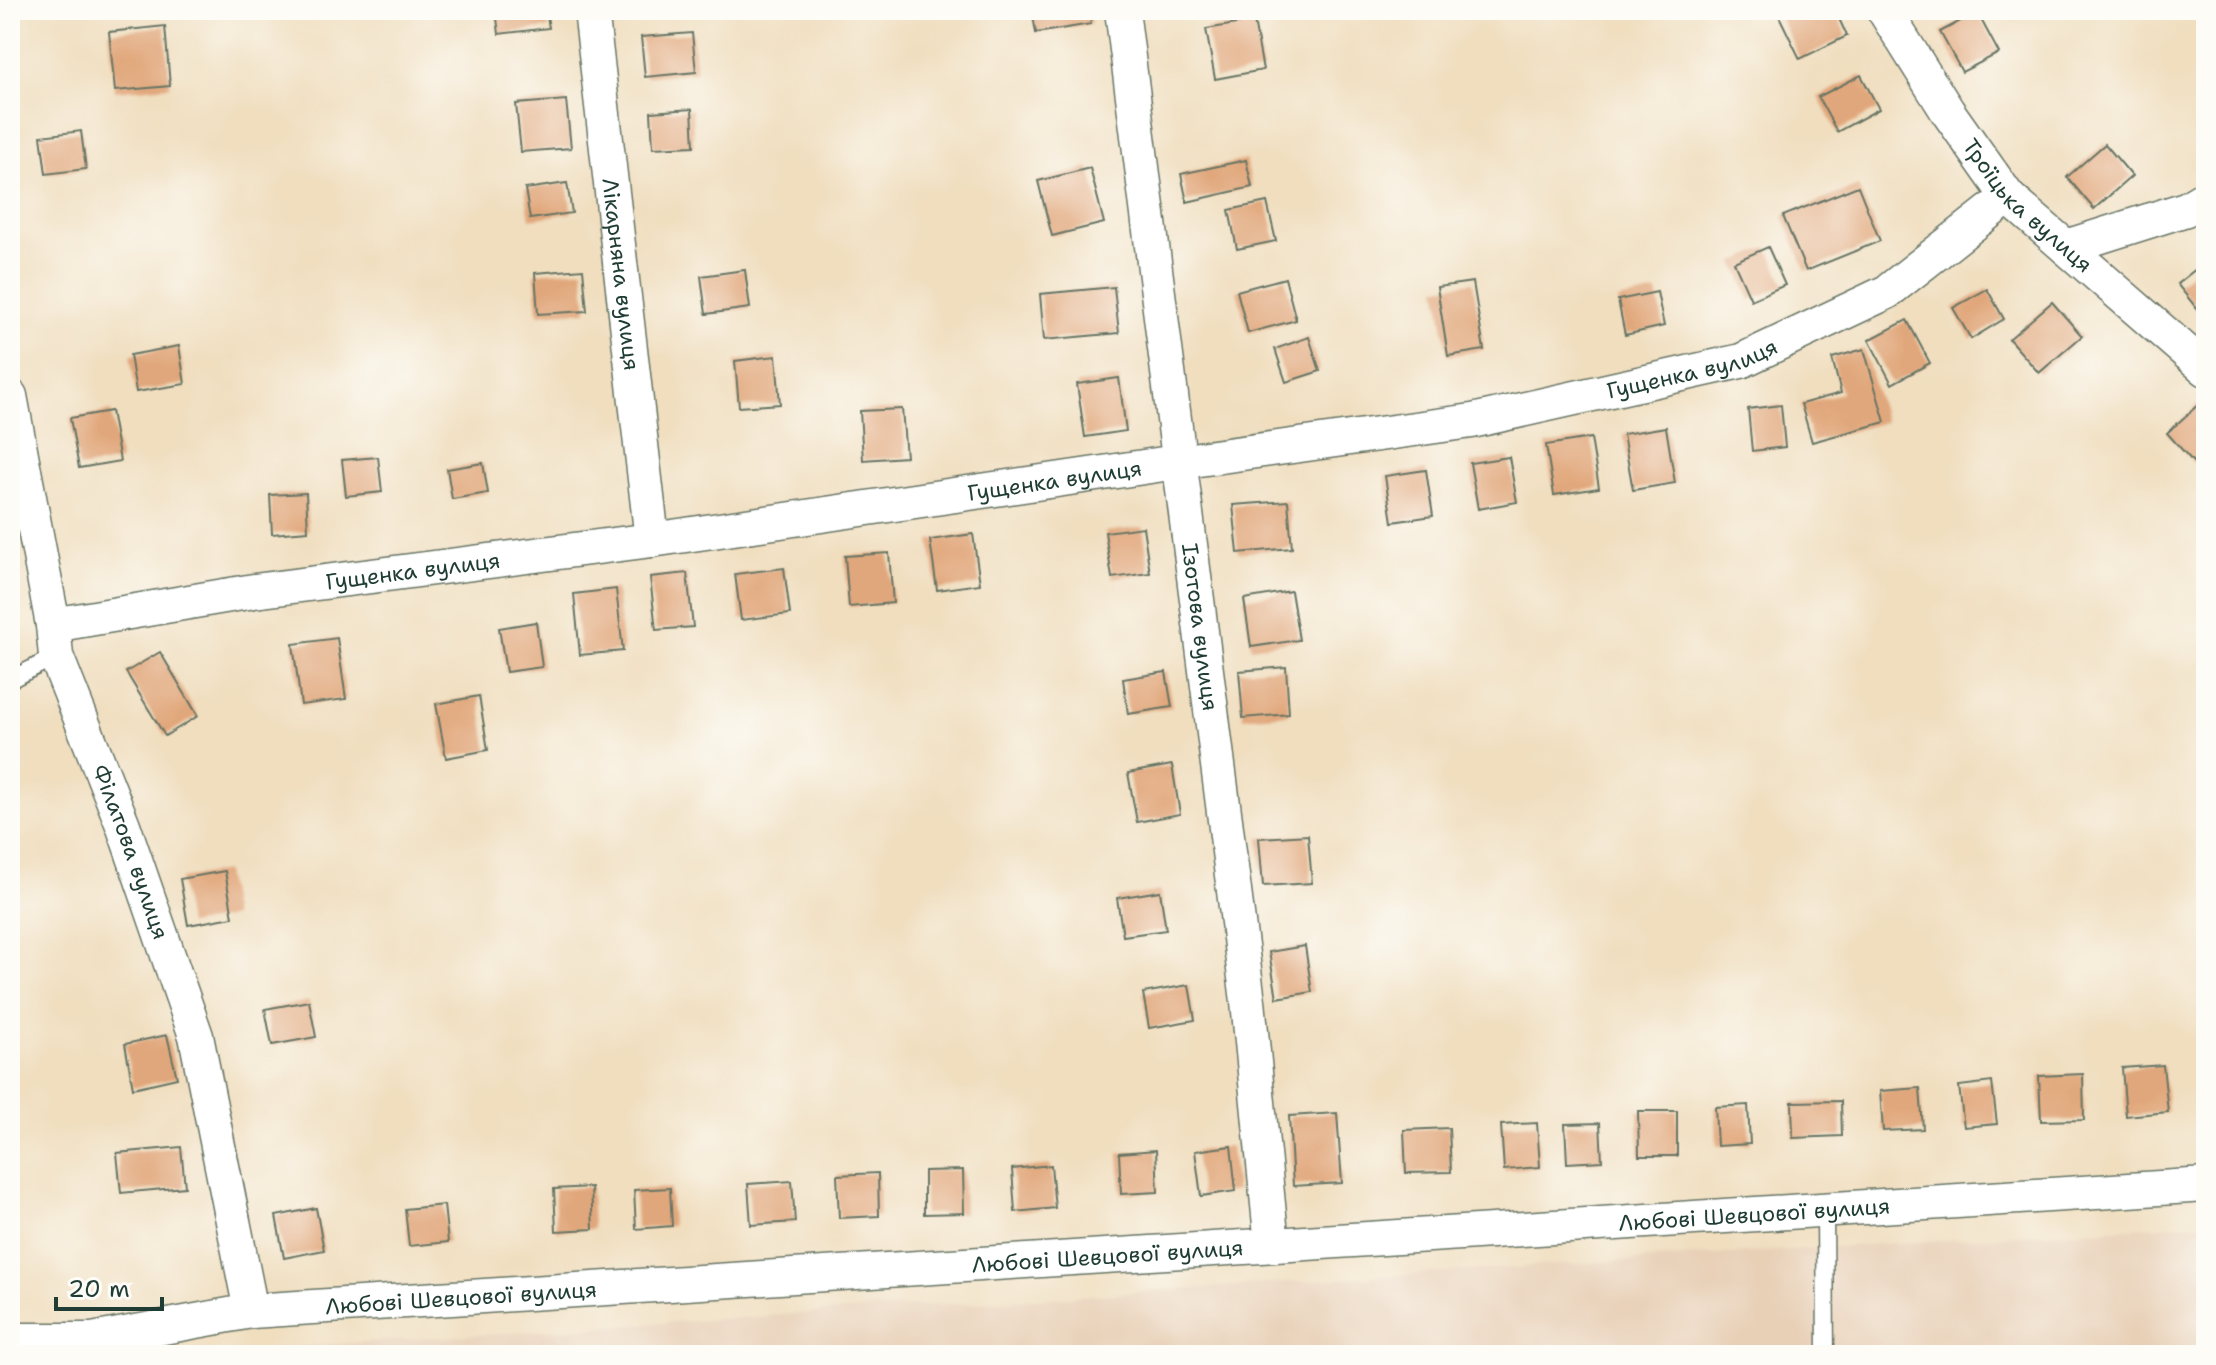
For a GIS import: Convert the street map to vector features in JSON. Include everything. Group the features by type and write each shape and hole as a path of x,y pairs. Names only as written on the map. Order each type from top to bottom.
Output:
{"street":[{"name":"Лікарняна вулиця","path":"591,10 652,540"},
{"name":"Ізотова вулиця","path":"1122,10 1177,462 1248,1001 1272,1245"},
{"name":"Троїцька вулиця","path":"1884,10 1948,112 2008,197 2206,369"},
{"name":"Гущенка вулиця","path":"54,640 254,591 652,540 1472,421 1741,361 1887,292 2008,197"},
{"path":"2066,247 2186,209 2206,197"},
{"name":"Філатова вулиця","path":"10,396 54,640 123,825 196,1036 251,1311"},
{"name":"Любові Шевцової вулиця","path":"10,1340 92,1340 251,1311 2206,1185"}],"lane":[{"path":"10,680 54,640"},
{"path":"1825,1211 1826,1355"}],"shaded area":[{"path":"2206,1223 2206,1355 275,1355 274,1348"}],"building":[{"path":"496,10 546,10 549,28 499,34"},
{"path":"643,10 688,10 689,14 643,18"},
{"path":"1032,10 1089,10 1091,24 1036,33"},
{"path":"1785,10 1835,10 1847,36 1800,59 1778,14"},
{"path":"1977,12 1999,53 1962,72 1940,32"},
{"path":"1254,21 1263,70 1215,79 1206,29"},
{"path":"165,26 170,86 115,91 109,32"},
{"path":"692,33 696,72 645,77 641,37"},
{"path":"1861,75 1879,109 1837,132 1818,97"},
{"path":"566,100 571,148 521,152 516,104"},
{"path":"692,109 694,146 653,148 651,112"},
{"path":"81,131 86,169 46,174 41,136"},
{"path":"2105,144 2132,176 2094,209 2067,177"},
{"path":"1246,160 1252,187 1187,202 1181,174"},
{"path":"1090,168 1104,223 1052,236 1038,181"},
{"path":"567,183 572,213 530,219 525,189"},
{"path":"1858,186 1880,241 1806,271 1783,216"},
{"path":"1267,202 1276,241 1237,249 1229,210"},
{"path":"1768,247 1785,285 1751,300 1734,262"},
{"path":"2206,261 2206,304 2198,310 2177,284"},
{"path":"583,269 587,311 538,314 535,273"},
{"path":"745,270 750,308 706,314 701,276"},
{"path":"1285,278 1296,320 1248,333 1237,291"},
{"path":"1473,282 1484,350 1448,356 1437,287"},
{"path":"1114,287 1119,333 1044,340 1040,294"},
{"path":"1987,289 2004,319 1971,339 1953,308"},
{"path":"1657,292 1664,326 1625,335 1618,300"},
{"path":"2052,302 2082,336 2039,373 2009,339"},
{"path":"1907,320 1930,363 1892,384 1869,340"},
{"path":"1309,337 1320,371 1286,382 1275,349"},
{"path":"179,346 185,384 136,392 130,355"},
{"path":"1864,349 1885,422 1812,442 1801,404 1841,393 1832,358"},
{"path":"776,356 780,404 739,407 735,361"},
{"path":"1119,378 1126,431 1085,437 1077,384"},
{"path":"2200,403 2206,409 2206,452 2194,463 2167,433"},
{"path":"1781,405 1785,447 1752,451 1748,409"},
{"path":"902,409 906,457 863,460 860,411"},
{"path":"111,411 120,461 79,468 70,418"},
{"path":"1666,427 1675,483 1633,490 1623,434"},
{"path":"1591,438 1599,488 1554,495 1546,445"},
{"path":"378,457 382,492 346,496 342,460"},
{"path":"1509,457 1517,502 1478,509 1470,463"},
{"path":"483,463 488,493 452,499 447,469"},
{"path":"1426,470 1433,516 1392,522 1385,476"},
{"path":"306,493 308,531 272,534 270,495"},
{"path":"1288,501 1292,548 1238,553 1233,505"},
{"path":"1143,527 1150,573 1112,578 1105,532"},
{"path":"973,534 980,584 937,590 930,540"},
{"path":"889,553 893,603 849,607 845,556"},
{"path":"784,568 790,614 741,620 735,574"},
{"path":"687,573 693,627 656,630 650,577"},
{"path":"616,589 623,651 580,655 574,594"},
{"path":"1291,591 1299,640 1251,647 1244,599"},
{"path":"536,622 542,667 506,672 499,628"},
{"path":"337,638 346,699 301,705 293,644"},
{"path":"160,652 198,716 165,736 126,672"},
{"path":"1286,667 1289,714 1243,718 1239,671"},
{"path":"1166,672 1172,707 1128,714 1123,679"},
{"path":"479,696 488,750 446,758 436,704"},
{"path":"1172,765 1180,814 1137,822 1128,773"},
{"path":"1308,835 1312,883 1263,886 1259,838"},
{"path":"225,871 233,917 188,925 180,879"},
{"path":"1160,891 1166,930 1123,936 1117,898"},
{"path":"1305,946 1312,992 1277,998 1269,952"},
{"path":"1189,985 1195,1020 1149,1028 1143,993"},
{"path":"309,1001 316,1037 272,1045 265,1009"},
{"path":"167,1035 177,1078 133,1088 125,1044"},
{"path":"2163,1065 2168,1112 2126,1116 2122,1068"},
{"path":"2083,1074 2084,1120 2041,1121 2039,1076"},
{"path":"1992,1082 1997,1124 1964,1127 1959,1086"},
{"path":"1920,1088 1923,1129 1883,1131 1880,1091"},
{"path":"1841,1101 1842,1136 1793,1138 1792,1102"},
{"path":"1748,1105 1750,1144 1717,1146 1715,1107"},
{"path":"1638,1111 1677,1111 1677,1156 1639,1156"},
{"path":"1337,1113 1342,1183 1293,1186 1289,1116"},
{"path":"1537,1123 1540,1167 1504,1170 1501,1125"},
{"path":"1600,1123 1602,1161 1567,1163 1565,1124"},
{"path":"1449,1128 1451,1172 1406,1173 1404,1130"},
{"path":"1231,1146 1236,1191 1201,1196 1195,1151"},
{"path":"181,1147 185,1187 121,1193 117,1153"},
{"path":"1156,1150 1158,1192 1121,1194 1119,1153"},
{"path":"1051,1165 1055,1208 1015,1212 1012,1169"},
{"path":"963,1170 964,1213 924,1214 924,1171"},
{"path":"878,1173 879,1216 839,1218 837,1175"},
{"path":"792,1181 795,1222 751,1225 748,1184"},
{"path":"591,1187 593,1229 556,1231 554,1189"},
{"path":"670,1188 672,1226 636,1229 634,1190"},
{"path":"444,1205 448,1242 409,1246 405,1209"},
{"path":"316,1208 324,1250 284,1258 276,1216"}]}
